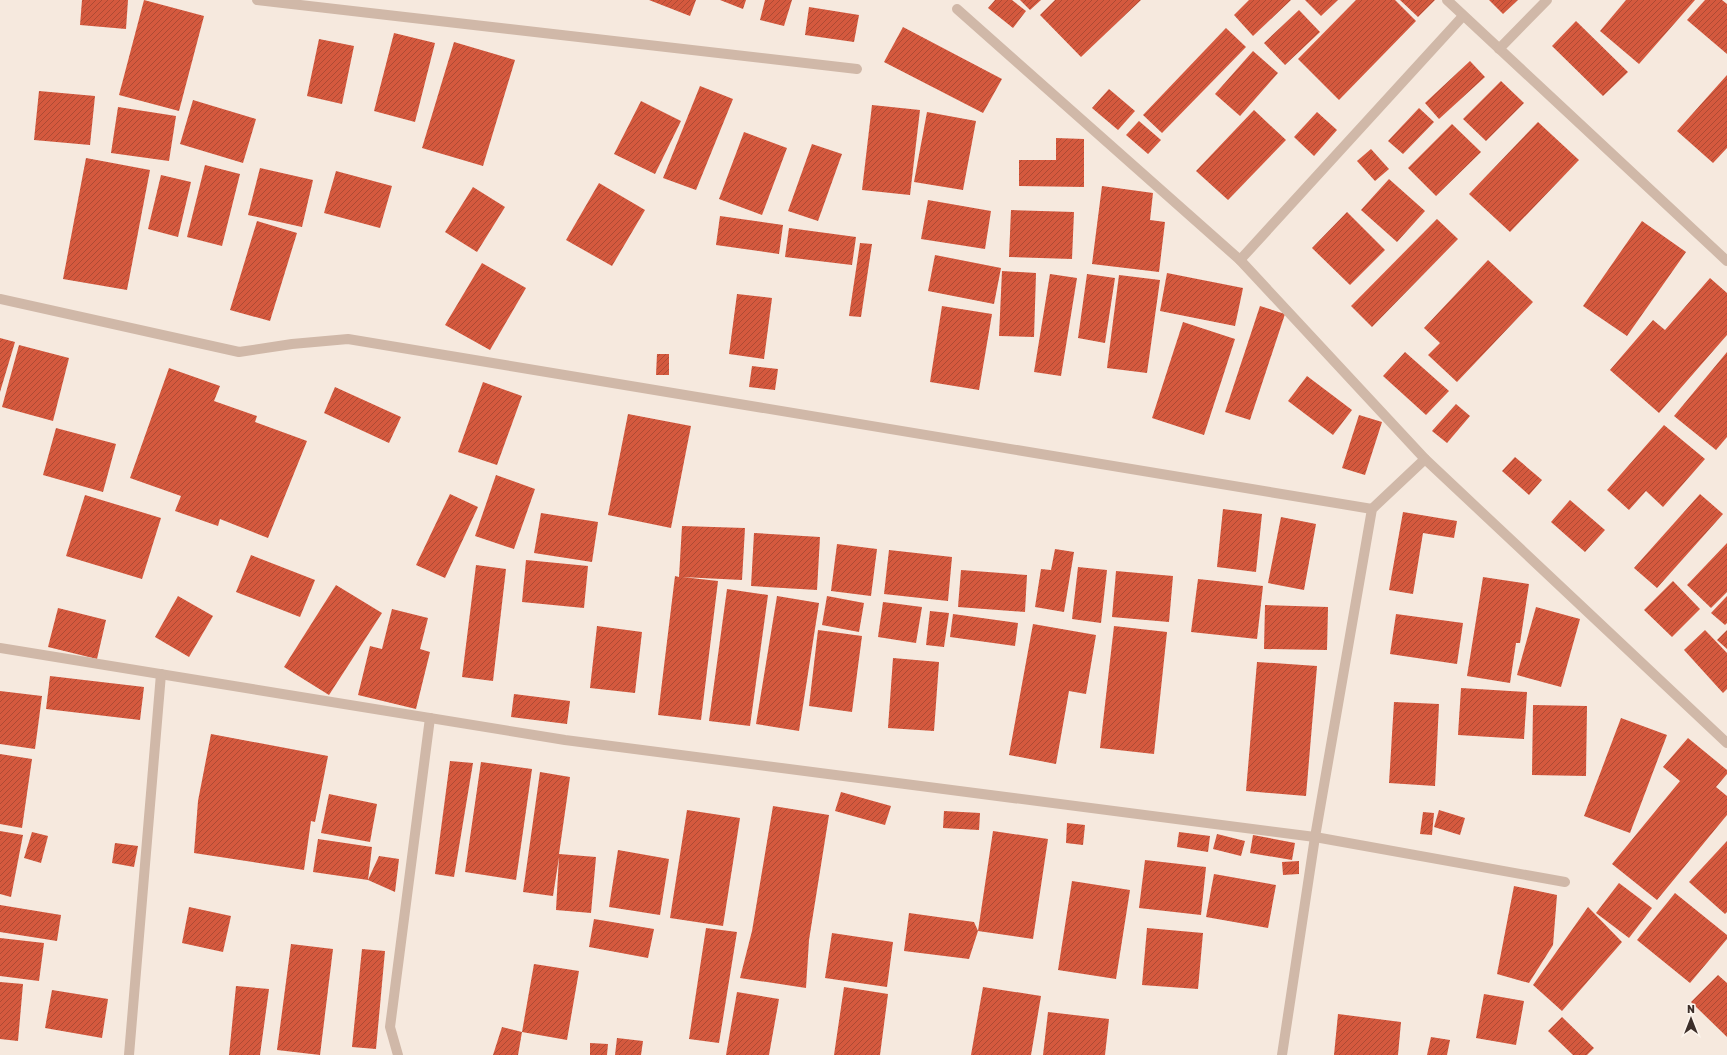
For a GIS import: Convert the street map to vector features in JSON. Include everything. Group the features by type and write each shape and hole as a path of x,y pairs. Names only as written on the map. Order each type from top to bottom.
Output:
{"street":[{"path":"257,0 857,69"},
{"path":"1447,0 1462,16 1727,261"},
{"path":"1499,49 1547,0"},
{"path":"957,9 1240,260 1425,458 1727,743"},
{"path":"1240,260 1462,16"},
{"path":"0,299 239,352 292,344 348,339 1372,509"},
{"path":"1282,1055 1316,837 1372,509 1425,458"},
{"path":"0,648 565,740 1316,837 1565,882"},
{"path":"129,1055 160,674"},
{"path":"398,1055 390,1027 430,718"}],"building":[{"path":"82,0 128,0 126,29 80,25"},
{"path":"144,0 204,16 179,111 119,95"},
{"path":"649,0 696,0 690,16"},
{"path":"720,0 746,0 743,9"},
{"path":"765,0 792,0 784,26 760,20"},
{"path":"995,0 1012,0 1026,11 1013,28 988,8"},
{"path":"1020,0 1041,0 1030,10"},
{"path":"1055,0 1141,0 1081,57 1040,15"},
{"path":"1249,0 1291,0 1253,36 1234,15"},
{"path":"1305,0 1338,0 1321,16"},
{"path":"1356,0 1395,0 1416,21 1339,100 1298,59"},
{"path":"1400,0 1435,0 1418,17"},
{"path":"1489,0 1518,0 1503,14"},
{"path":"1626,0 1695,0 1639,64 1600,31"},
{"path":"1705,0 1722,0 1727,4 1727,54 1687,20"},
{"path":"809,7 859,15 854,42 805,35"},
{"path":"1299,10 1320,32 1285,65 1264,43"},
{"path":"1576,21 1628,72 1603,96 1552,46"},
{"path":"903,27 1002,79 983,113 884,62"},
{"path":"1226,28 1246,47 1162,133 1143,115"},
{"path":"394,33 435,43 415,122 374,111"},
{"path":"319,39 354,46 342,104 307,96"},
{"path":"454,42 515,60 483,166 422,148"},
{"path":"1253,51 1278,73 1240,116 1215,94"},
{"path":"1470,61 1485,77 1439,119 1425,103"},
{"path":"1727,75 1727,148 1713,163 1677,131"},
{"path":"1501,81 1524,103 1486,141 1463,119"},
{"path":"700,86 733,99 696,190 663,178"},
{"path":"1109,89 1135,111 1118,130 1092,108"},
{"path":"39,91 95,96 90,145 34,140"},
{"path":"193,100 256,119 243,163 180,144"},
{"path":"641,101 681,121 655,174 614,154"},
{"path":"872,105 920,110 910,195 862,190"},
{"path":"118,107 176,116 169,161 111,153"},
{"path":"1419,108 1434,122 1403,154 1388,141"},
{"path":"1254,110 1286,140 1228,200 1196,171"},
{"path":"927,112 976,121 963,190 914,182"},
{"path":"1317,112 1337,130 1314,156 1294,137"},
{"path":"1139,121 1161,140 1148,154 1126,135"},
{"path":"1538,122 1579,160 1510,232 1469,194"},
{"path":"1452,124 1481,152 1436,196 1408,168"},
{"path":"744,132 787,148 762,215 719,199"},
{"path":"1056,138 1084,139 1084,187 1019,186 1019,160 1056,160"},
{"path":"812,144 842,154 818,221 788,211"},
{"path":"1371,149 1389,169 1375,181 1357,161"},
{"path":"86,158 150,170 127,290 63,279"},
{"path":"205,165 240,174 222,246 187,237"},
{"path":"260,168 313,180 302,227 248,215"},
{"path":"336,171 392,186 380,228 324,213"},
{"path":"161,175 191,182 178,237 148,229"},
{"path":"1389,179 1425,211 1397,242 1361,210"},
{"path":"599,183 645,210 612,266 566,240"},
{"path":"1102,186 1153,193 1150,220 1165,222 1159,272 1092,264"},
{"path":"473,187 505,207 477,252 445,232"},
{"path":"928,200 991,211 985,249 921,239"},
{"path":"1011,210 1074,212 1072,259 1009,257"},
{"path":"1347,212 1385,250 1350,285 1312,248"},
{"path":"720,216 783,225 779,254 716,245"},
{"path":"1437,219 1458,239 1372,327 1351,306"},
{"path":"257,221 297,233 270,321 230,310"},
{"path":"1642,221 1686,252 1627,336 1583,306"},
{"path":"789,228 856,237 852,265 785,257"},
{"path":"860,243 872,244 861,317 849,316"},
{"path":"935,255 1001,268 994,304 928,291"},
{"path":"1488,260 1533,302 1457,382 1428,355 1440,343 1424,328"},
{"path":"482,263 526,288 490,350 445,325"},
{"path":"1002,271 1036,273 1034,337 999,336"},
{"path":"1167,273 1243,288 1235,326 1160,311"},
{"path":"1050,274 1077,278 1061,376 1034,372"},
{"path":"1087,274 1115,278 1105,343 1078,338"},
{"path":"1119,275 1160,280 1147,373 1107,368"},
{"path":"1710,278 1727,293 1727,335 1659,413 1610,370 1653,320 1665,330"},
{"path":"737,294 772,298 764,359 729,354"},
{"path":"942,306 992,314 979,390 930,382"},
{"path":"1260,306 1285,314 1250,420 1225,412"},
{"path":"1183,322 1235,339 1204,435 1152,418"},
{"path":"0,338 15,342 0,392"},
{"path":"19,345 69,358 53,421 2,407"},
{"path":"1405,352 1449,391 1426,415 1383,376"},
{"path":"1727,352 1727,437 1716,450 1674,416"},
{"path":"657,354 669,354 669,375 656,375"},
{"path":"752,366 778,369 775,390 749,387"},
{"path":"169,368 220,386 214,401 257,416 255,422 307,441 268,538 220,519 218,526 175,511 181,496 130,478"},
{"path":"1307,376 1352,410 1333,435 1288,401"},
{"path":"483,382 522,396 497,465 458,452"},
{"path":"335,387 401,417 389,443 324,413"},
{"path":"1456,404 1470,416 1447,443 1432,431"},
{"path":"628,414 691,426 671,528 608,515"},
{"path":"1359,415 1382,422 1365,475 1342,468"},
{"path":"1664,425 1705,459 1663,507 1646,491 1629,510 1607,490"},
{"path":"56,428 116,444 103,492 43,475"},
{"path":"1515,457 1542,480 1529,495 1502,471"},
{"path":"496,475 535,489 514,549 475,536"},
{"path":"450,494 478,507 445,578 416,565"},
{"path":"1700,494 1723,514 1657,588 1634,568"},
{"path":"85,495 161,518 142,579 66,556"},
{"path":"1570,500 1605,530 1585,552 1551,522"},
{"path":"1223,509 1262,514 1256,572 1217,567"},
{"path":"1403,512 1457,521 1454,538 1423,533 1413,594 1389,590"},
{"path":"541,513 598,522 592,562 534,553"},
{"path":"1281,517 1316,524 1304,590 1268,583"},
{"path":"682,526 745,528 742,580 682,577 718,581 701,720 658,715 675,576 679,577"},
{"path":"754,533 820,537 817,590 751,586"},
{"path":"1727,543 1727,592 1711,608 1687,585"},
{"path":"837,544 877,549 871,596 831,591"},
{"path":"1055,549 1074,552 1064,612 1035,607 1041,569 1051,570"},
{"path":"889,550 952,557 948,601 884,594"},
{"path":"251,555 315,580 300,617 236,592"},
{"path":"526,560 588,566 584,608 522,602"},
{"path":"476,565 506,569 493,681 462,677"},
{"path":"1078,567 1107,570 1101,623 1072,619"},
{"path":"961,570 1027,575 1025,612 958,607"},
{"path":"1116,571 1173,576 1169,622 1112,617"},
{"path":"1483,577 1529,584 1520,643 1516,643 1510,683 1467,676"},
{"path":"1198,579 1263,586 1257,639 1191,632"},
{"path":"1673,581 1700,609 1672,637 1644,610"},
{"path":"336,585 382,613 329,695 284,667"},
{"path":"727,589 768,595 750,726 709,721"},
{"path":"178,596 213,616 189,657 155,637"},
{"path":"777,596 819,603 799,731 756,724"},
{"path":"827,596 864,603 859,632 822,625"},
{"path":"1727,596 1727,623 1725,625 1711,613"},
{"path":"883,602 922,607 916,643 878,637"},
{"path":"1265,605 1328,607 1327,650 1264,649"},
{"path":"1536,607 1580,619 1561,687 1517,675"},
{"path":"58,608 106,620 97,659 48,647"},
{"path":"392,609 428,618 420,649 430,652 416,709 358,695 370,646 382,649"},
{"path":"930,611 949,613 944,647 926,645"},
{"path":"953,614 1018,623 1015,646 950,637"},
{"path":"1396,614 1463,623 1457,664 1390,654"},
{"path":"1033,624 1096,635 1086,694 1069,691 1056,764 1009,755"},
{"path":"597,626 642,632 635,693 590,688"},
{"path":"1114,626 1167,632 1154,754 1100,748"},
{"path":"818,630 862,636 852,712 809,706"},
{"path":"1705,630 1727,653 1727,689 1723,693 1684,650"},
{"path":"1727,630 1727,649 1717,640"},
{"path":"893,658 939,662 934,731 888,728"},
{"path":"1257,662 1317,666 1306,796 1246,791"},
{"path":"50,676 144,687 140,720 46,709"},
{"path":"1461,688 1527,692 1524,739 1458,735"},
{"path":"0,691 42,696 35,749 0,744"},
{"path":"514,694 570,701 567,724 511,717"},
{"path":"1394,702 1439,704 1435,786 1389,783"},
{"path":"1533,705 1587,706 1586,776 1532,775"},
{"path":"1621,718 1667,735 1630,833 1584,816"},
{"path":"211,734 328,756 315,822 311,821 304,870 194,853 198,801"},
{"path":"1688,738 1727,770 1727,774 1716,787 1727,796 1727,815 1657,900 1612,864 1680,781 1663,767"},
{"path":"0,754 32,759 22,828 0,824"},
{"path":"450,761 473,763 454,877 435,874"},
{"path":"481,762 532,769 516,880 465,872"},
{"path":"540,772 570,777 559,854 596,857 591,913 556,910 559,857 553,896 523,892"},
{"path":"841,792 891,806 885,825 835,811"},
{"path":"329,794 377,804 370,842 321,833"},
{"path":"773,806 829,815 809,940 806,988 740,978 752,931"},
{"path":"687,810 740,818 723,926 670,918"},
{"path":"1439,810 1465,818 1460,835 1434,827"},
{"path":"944,811 980,813 979,830 943,828"},
{"path":"1423,812 1434,813 1432,835 1420,834"},
{"path":"1067,823 1085,825 1083,845 1066,843"},
{"path":"0,831 23,835 11,897 0,894"},
{"path":"993,831 1048,839 1033,939 978,931"},
{"path":"32,832 48,836 41,863 24,858"},
{"path":"1179,832 1210,836 1208,852 1177,847"},
{"path":"1217,834 1245,841 1241,856 1213,849"},
{"path":"1253,835 1295,843 1292,860 1250,853"},
{"path":"318,839 372,847 368,880 313,872"},
{"path":"1727,841 1727,912 1725,914 1689,882"},
{"path":"115,843 138,846 134,867 112,863"},
{"path":"618,850 669,859 660,915 609,907"},
{"path":"379,856 399,859 395,892 368,880"},
{"path":"1145,860 1206,867 1201,915 1139,908"},
{"path":"1299,861 1299,874 1283,875 1282,862"},
{"path":"1214,874 1276,885 1268,928 1206,917"},
{"path":"1072,881 1130,890 1116,979 1058,970"},
{"path":"1619,883 1652,908 1629,938 1596,913"},
{"path":"1514,886 1557,895 1553,945 1529,983 1497,974"},
{"path":"1675,893 1727,935 1727,939 1690,983 1637,940"},
{"path":"0,905 61,915 57,941 0,932"},
{"path":"189,907 231,916 223,952 182,943"},
{"path":"1588,907 1622,942 1562,1011 1533,985"},
{"path":"909,913 974,922 978,931 969,959 904,951"},
{"path":"594,919 654,929 648,958 589,947"},
{"path":"706,928 737,932 719,1043 689,1039"},
{"path":"1147,928 1203,933 1198,989 1142,985"},
{"path":"832,933 893,942 887,987 825,978"},
{"path":"0,938 44,943 39,981 0,976"},
{"path":"291,944 333,949 320,1055 277,1050"},
{"path":"362,949 385,951 376,1049 352,1047"},
{"path":"534,964 579,971 567,1040 522,1032"},
{"path":"1718,975 1727,983 1727,1037 1691,1002"},
{"path":"0,982 23,984 18,1041 0,1039"},
{"path":"236,986 269,989 260,1055 229,1055"},
{"path":"844,987 888,994 880,1055 834,1055"},
{"path":"983,987 1041,996 1031,1055 971,1055"},
{"path":"52,990 108,999 102,1038 45,1028"},
{"path":"737,992 779,999 769,1055 726,1055"},
{"path":"1484,994 1524,1001 1516,1045 1476,1038"},
{"path":"1048,1012 1109,1019 1105,1055 1043,1055"},
{"path":"1338,1014 1401,1022 1398,1055 1334,1055"},
{"path":"1562,1017 1594,1048 1587,1055 1573,1055 1548,1031"},
{"path":"502,1027 522,1032 518,1055 493,1055"},
{"path":"1431,1037 1450,1040 1447,1055 1427,1055"},
{"path":"617,1038 643,1041 641,1055 615,1055"},
{"path":"590,1043 608,1044 607,1055 590,1055"}]}
